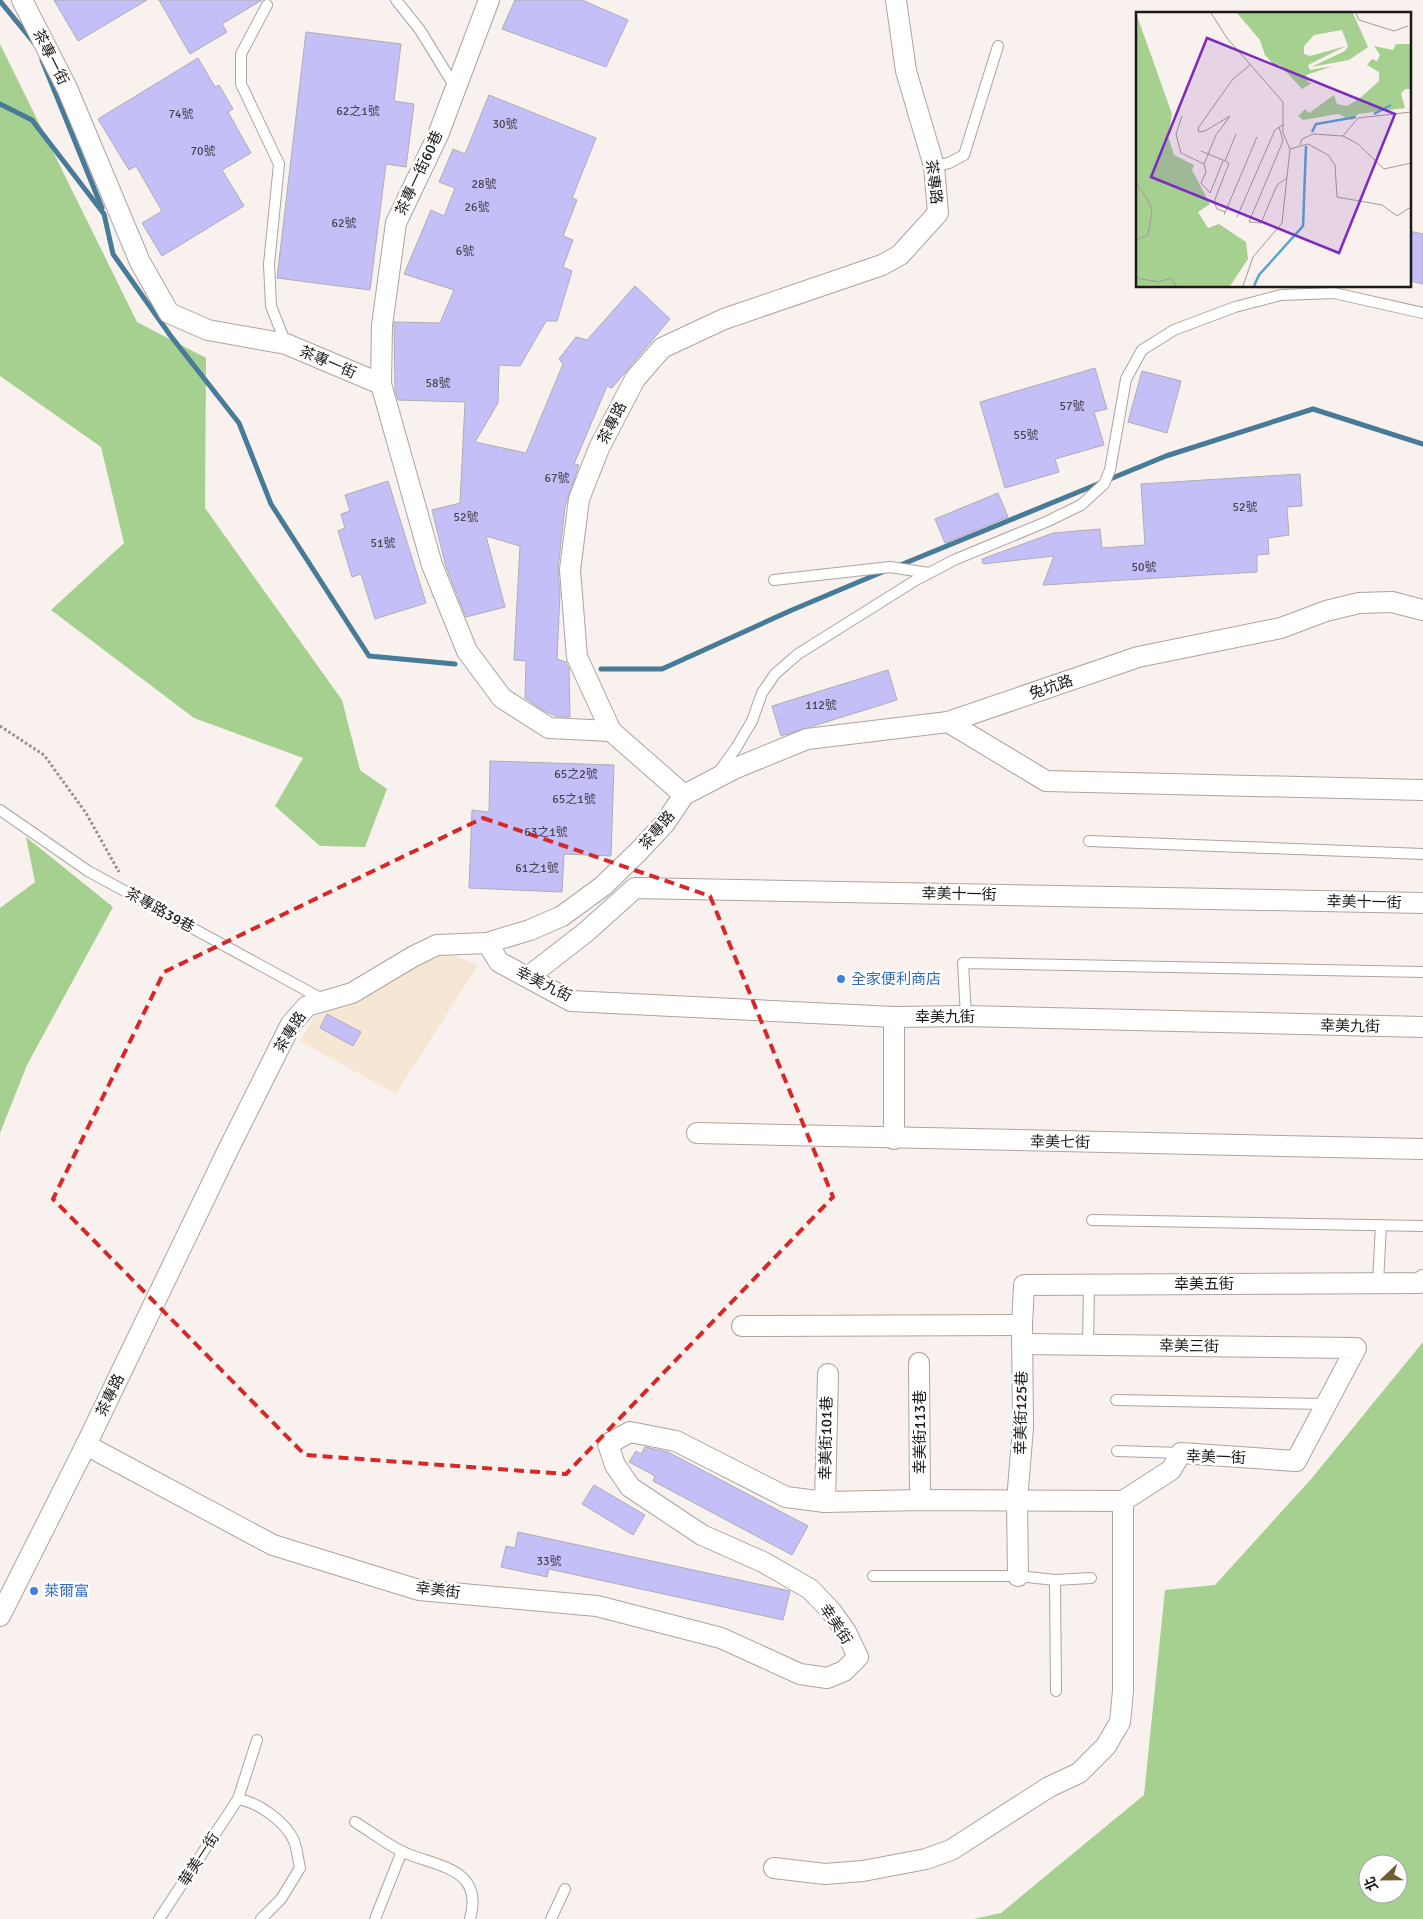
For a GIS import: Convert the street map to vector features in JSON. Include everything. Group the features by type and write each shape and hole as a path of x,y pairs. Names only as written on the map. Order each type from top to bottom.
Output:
{"street":[{"name":"茶專一街","path":"22,0 66,88 140,262 169,312 208,330 286,344 381,384"},
{"name":"茶專一街60巷","path":"381,384 382,325 396,223 438,135 489,0"},
{"name":"茶專路","path":"0,1616 86,1446 228,1150 291,1024 307,1006 352,993 414,956 437,946 487,943 530,930 562,916 603,886 659,830 684,794 611,732 577,657 570,570 579,499 599,448 635,379 662,348 724,319 882,265 900,255 938,214 934,166 906,71 896,0"},
{"path":"381,384 432,565 467,651 502,698 549,728 611,732"},
{"name":"兔坑路","path":"684,794 736,768 807,739 948,722 1138,657 1281,628 1326,611 1359,603 1392,602 1423,610"},
{"path":"948,722 1046,781 1423,790"},
{"name":"幸美十一街","path":"528,977 586,932 635,888 1423,903"},
{"name":"幸美九街","path":"487,943 499,962 571,1000 894,1017 966,1016 1423,1028"},
{"path":"894,1017 894,1139"},
{"name":"幸美七街","path":"697,1133 894,1139 1423,1149"},
{"name":"幸美五街","path":"1022,1335 1024,1285 1420,1283 1423,1280"},
{"name":"幸美三街","path":"742,1326 1022,1335 1088,1345 1356,1348 1326,1404"},
{"name":"幸美街125巷","path":"1018,1576 1017,1501 1022,1427 1022,1335"},
{"name":"幸美街113巷","path":"920,1363 920,1500"},
{"name":"幸美街101巷","path":"825,1502 828,1374"},
{"name":"幸美一街","path":"1123,1502 1170,1470 1181,1453 1296,1461 1326,1404"},
{"name":"幸美街","path":"86,1446 273,1545 419,1590 597,1606 721,1638 800,1674 827,1678 844,1671 858,1657 846,1632 831,1611 810,1590 763,1562 702,1535 630,1487 615,1465 608,1444 630,1432 676,1440 786,1497 825,1502 920,1500 1123,1502"},
{"path":"774,1868 825,1874 863,1872 926,1859 951,1850 1049,1787 1079,1773 1106,1746 1120,1722 1123,1691 1123,1502"}],"lane":[{"path":"396,0 420,30 456,88"},
{"path":"267,5 241,54 241,84 279,164 269,264 271,306 286,344"},
{"path":"934,166 949,163 964,155 998,46"},
{"path":"714,780 752,720 762,693 775,674 798,654 835,629 929,573 1081,505 1104,484 1110,470 1126,379 1142,350 1174,330 1235,307 1281,295 1334,294 1423,313"},
{"path":"774,580 890,567 929,573"},
{"name":"茶專路39巷","path":"0,810 88,871 325,1001"},
{"path":"1089,841 1423,854"},
{"path":"966,1016 964,963 1423,972"},
{"path":"1092,1220 1423,1226"},
{"path":"1378,1283 1381,1226"},
{"path":"1088,1345 1089,1284"},
{"path":"1116,1400 1326,1404"},
{"path":"1117,1451 1181,1453"},
{"path":"873,1576 1018,1576 1055,1580 1091,1578"},
{"path":"1055,1580 1056,1691"},
{"name":"華美一街","path":"159,1919 238,1799 257,1740"},
{"path":"238,1799 246,1800 270,1814 290,1832 300,1868 281,1899 261,1919"},
{"path":"355,1822 402,1851 454,1869 469,1886 473,1908 470,1919"},
{"path":"375,1919 402,1851"},
{"path":"551,1919 565,1889"}],"path":[{"path":"0,726 44,755 86,813 131,894"}],"highlighted area":[{"path":"483,818 710,896 833,1197 566,1474 305,1455 53,1199 164,972"}],"shaded area":[{"path":"441,954 458,957 478,965 396,1094 300,1041 314,1017 357,999 385,985 423,960"}],"green space":[{"path":"0,44 137,322 206,358 205,508 342,700 360,770 387,789 365,847 320,846 275,806 303,758 194,718 51,610 124,543 101,447 0,376"},
{"path":"26,837 113,907 27,1065 0,1133 0,908 35,882"},
{"path":"1423,1342 1423,1919 973,1919 1001,1913 1144,1795 1165,1590 1215,1585 1312,1478"}],"building":[{"path":"54,0 147,0 78,41"},
{"path":"159,0 262,0 222,24 227,32 190,54"},
{"path":"515,0 582,0 628,20 606,67 502,29"},
{"path":"306,32 401,44 394,101 414,104 406,167 386,164 370,290 277,278"},
{"path":"198,58 215,87 219,85 233,109 228,112 251,153 222,170 244,206 162,256 142,223 162,211 136,166 129,170 98,119"},
{"path":"489,95 596,138 572,198 577,200 563,236 573,240 563,267 572,271 557,321 546,321 520,366 499,365 498,403 475,442 526,453 563,364 559,359 576,337 587,340 635,286 670,319 612,388 607,386 574,464 579,465 565,507 558,569 560,594 557,659 566,662 569,668 570,717 558,717 544,711 525,698 526,661 514,660 520,546 486,536 505,607 466,617 446,567 432,510 460,503 465,402 398,400 395,390 394,322 440,323 454,290 404,274 431,210 444,216 455,188 439,182 453,149 465,154"},
{"path":"1410,231 1423,234 1423,284 1410,281"},
{"path":"1095,368 1107,409 1094,412 1104,445 1055,459 1059,472 1005,488 980,402"},
{"path":"1142,371 1181,381 1167,433 1128,422"},
{"path":"1300,474 1302,506 1287,507 1289,535 1268,538 1269,554 1257,555 1257,572 1043,585 1054,556 983,564 982,559 1053,533 1100,529 1102,548 1145,545 1141,484"},
{"path":"388,481 426,603 375,619 361,574 352,577 338,531 345,528 341,514 350,511 345,495"},
{"path":"998,493 1008,517 945,543 935,519"},
{"path":"888,670 897,700 781,736 772,706"},
{"path":"490,761 614,765 611,856 564,854 562,892 469,888 472,810 489,812"},
{"path":"327,1014 361,1032 353,1046 320,1028"},
{"path":"645,1447 668,1452 808,1526 792,1555 653,1481 655,1476 629,1462 636,1451 641,1454"},
{"path":"594,1485 645,1515 633,1535 582,1504"},
{"path":"518,1532 790,1591 783,1620 549,1569 547,1577 501,1567 506,1546 515,1548"}],"waterway":[{"path":"0,1 35,44"},
{"path":"42,60 102,208"},
{"path":"0,104 32,120 104,214 113,254 170,335 239,423 271,504 369,656 455,664"},
{"path":"898,566 1166,456 1313,409 1423,444"},
{"path":"601,669 662,669 792,610 887,570"}],"place":[{"name":"全家便利商店","path":"841,979"},
{"name":"萊爾富","path":"34,1591"}]}
